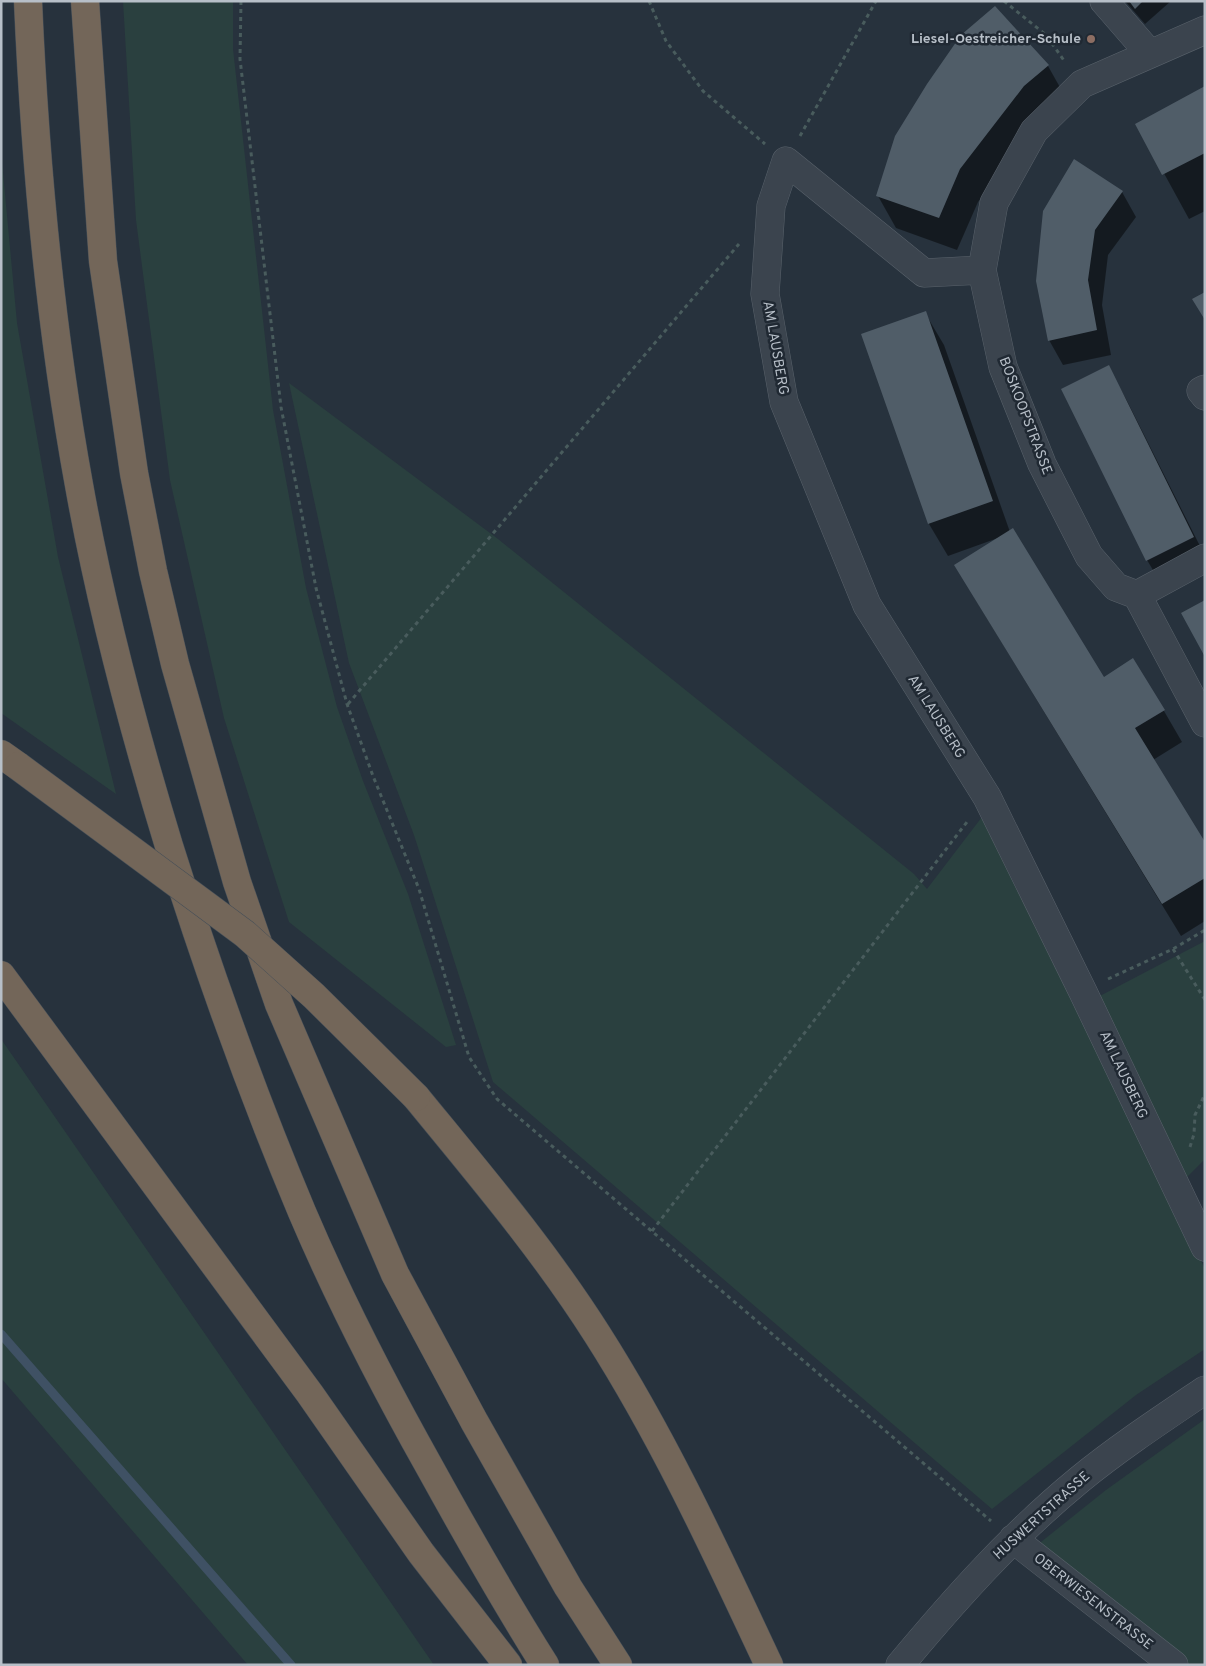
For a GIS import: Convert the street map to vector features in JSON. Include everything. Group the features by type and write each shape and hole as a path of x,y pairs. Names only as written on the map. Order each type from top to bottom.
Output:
{"highway":[{"path":"28,1 32,85 48,278 79,486 120,677 191,917 250,1080 293,1188 354,1323 402,1418 457,1518 545,1665"},
{"path":"85,1 102,261 134,473 153,571 175,664 237,882 279,1004 395,1274 474,1421 554,1562 618,1665"},
{"path":"10,760 245,934 314,996 416,1097 515,1217 597,1334 647,1418 699,1516 769,1665"},
{"path":"1,974 310,1394 421,1552 508,1665"}],"street":[{"path":"1104,1 1150,54"},
{"name":"BOSKOOPSTRASSE","path":"1137,595 1116,587 1088,556 1042,464 1003,367 982,270 994,203 1034,131 1082,84 1205,30"},
{"name":"AM LAUSBERG","path":"786,161 771,206 765,294 784,402 866,605 986,797 1083,992 1205,1247"},
{"path":"786,161 924,273 982,270"},
{"path":"1205,388 1202,391 1205,396"},
{"path":"1204,721 1137,595 1205,558"},
{"name":"HUSWERTSTRASSE","path":"900,1665 942,1615 1013,1539 1078,1480 1205,1390"},
{"name":"OBERWIESENSTRASSE","path":"1013,1539 1174,1665"}],"path":[{"path":"241,1 240,59 281,407 316,588 347,704 373,776 419,889 469,1057 497,1099 1013,1539"},
{"path":"649,1 666,41 703,91 786,161 876,1"},
{"path":"1004,1 1046,35 1082,84"},
{"path":"347,704 771,206"},
{"path":"652,1232 986,797"},
{"path":"1083,992 1174,949 1205,930"},
{"path":"1174,949 1205,1000"},
{"path":"1171,1177 1188,1155 1194,1134 1195,1115 1205,1094"}],"green space":[{"path":"123,1 233,1 233,49 273,410 306,588 337,707 363,781 408,894 456,1045 446,1047 289,922 224,718 170,480 136,220"},
{"path":"1,151 17,323 58,557 116,794 1,713"},
{"path":"289,383 498,539 914,874 927,889 985,813 1205,1269 1205,1349 1136,1395 992,1509 493,1082 414,835 349,663"},
{"path":"1205,941 1205,1159 1184,1180 1096,998"},
{"path":"1,1039 434,1665 248,1665 1,1378"},
{"path":"1205,1419 1205,1665 1191,1665 1036,1546 1106,1490"}],"building":[{"path":"1129,1 1143,1 1135,9"},
{"path":"995,6 1049,65 1024,86 960,169 939,218 876,196 895,136 927,84 961,35"},
{"path":"1205,86 1205,153 1162,175 1135,124"},
{"path":"1074,159 1123,191 1095,230 1088,280 1097,330 1048,341 1036,281 1043,211"},
{"path":"1205,292 1205,320 1192,299"},
{"path":"926,311 993,501 928,524 861,334"},
{"path":"1109,365 1194,537 1146,561 1061,389"},
{"path":"1013,528 1104,677 1133,658 1165,710 1135,728 1205,842 1205,878 1162,904 954,565"},
{"path":"1205,600 1205,657 1181,613"}],"waterway":[{"path":"1,1334 291,1665"}],"place":[{"name":"Liesel-Oestreicher-Schule","path":"1091,39"}]}
